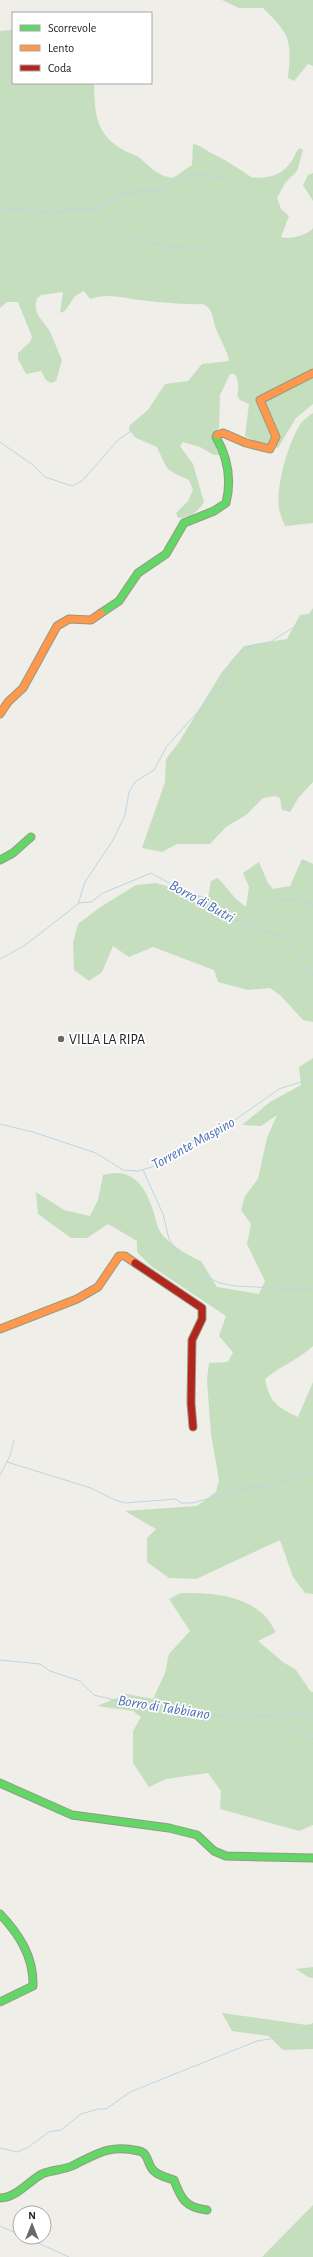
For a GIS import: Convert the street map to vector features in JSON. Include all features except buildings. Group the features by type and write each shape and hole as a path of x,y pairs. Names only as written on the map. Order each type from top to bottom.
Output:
{"street":[{"path":"0,714 8,702 23,688 57,626 69,619 91,620 119,601 138,573 166,554 184,523 214,511 226,503 229,490 226,455 216,438 217,435 223,433 246,443 270,449 276,436 260,400 313,373"},
{"path":"0,860 12,853 31,837"},
{"path":"0,1329 77,1299 98,1287 119,1256 125,1256 202,1308 202,1319 192,1340 191,1403 193,1427"},
{"path":"0,1783 72,1815 169,1828 197,1835 214,1852 226,1856 313,1858"},
{"path":"0,1914 20,1938 34,1979 33,1986 0,2002"},
{"path":"0,2198 5,2198 15,2193 42,2174 71,2166 97,2152 121,2148 141,2151 147,2156 150,2167 156,2173 174,2180 180,2197 187,2206 196,2210 207,2210"}],"green space":[{"path":"222,0 313,0 313,66 308,64 294,81 288,78 290,54 289,46 287,38 279,25 263,8 239,8"},
{"path":"12,30 12,84 94,84 96,114 102,130 115,145 137,156 161,175 173,178 192,165 193,144 201,147 251,177 257,178 274,176 279,173 287,166 300,148 303,150 297,171 285,183 277,198 281,209 289,216 281,237 289,238 298,236 311,231 313,228 313,404 296,418 278,448 253,440 245,436 249,404 240,400 237,395 238,382 235,374 230,374 220,395 219,428 212,434 219,455 214,455 200,447 183,442 180,446 193,464 204,502 199,509 190,516 178,518 176,513 188,501 193,490 189,480 175,474 165,465 157,447 136,438 129,430 130,425 148,410 165,384 188,381 202,364 229,361 215,327 210,309 207,306 203,304 171,303 114,296 102,296 90,299 84,291 75,296 65,311 60,313 63,292 41,295 37,299 37,312 49,330 62,360 56,381 51,383 46,380 41,371 26,374 18,359 18,353 30,342 32,337 18,302 7,302 0,308 0,31"},
{"path":"313,173 313,201 303,185 308,175"},
{"path":"313,413 313,523 285,526 279,511 279,488 281,476 296,432 301,423"},
{"path":"313,608 313,782 299,797 290,812 282,810 280,798 275,796 263,798 246,815 226,827 210,844 177,844 162,852 142,848 165,782 166,759 179,742 222,672 244,646 287,639 300,615 309,614"},
{"path":"302,859 313,864 313,1022 303,1020 281,996 270,988 248,990 218,982 214,970 153,947 129,957 113,946 102,972 89,981 74,970 73,943 78,924 99,908 136,885 156,883 208,898 211,881 218,878 236,899 246,907 249,887 243,873 259,862 268,883 273,889 290,886"},
{"path":"313,1058 313,1346 265,1379 272,1399 280,1407 298,1417 313,1382 313,1594 305,1593 293,1577 280,1540 196,1579 169,1578 147,1562 147,1538 156,1529 125,1511 197,1506 216,1492 219,1480 211,1434 207,1380 209,1363 228,1362 233,1352 219,1336 226,1316 151,1266 137,1252 137,1241 108,1224 87,1238 71,1238 38,1214 36,1192 64,1210 90,1216 98,1200 103,1175 122,1173 130,1176 137,1181 147,1195 160,1231 164,1237 180,1249 201,1261 217,1287 259,1294 265,1281 247,1244 251,1224 241,1210 245,1196 258,1179 267,1138 277,1115 261,1126 242,1125 270,1102 301,1085 299,1067"},
{"path":"181,1593 214,1594 245,1602 254,1607 263,1614 276,1632 258,1641 283,1662 296,1670 311,1692 313,1692 313,1825 299,1831 220,1809 221,1791 208,1773 166,1779 149,1787 133,1763 133,1731 141,1717 133,1711 97,1706 127,1694 153,1699 165,1673 169,1654 190,1631 169,1599"},
{"path":"313,1967 313,1978 308,1977 296,1969"},
{"path":"222,2013 307,2025 313,2023 313,2049 283,2050 269,2036 232,2031"},
{"path":"313,2205 313,2257 262,2257"}],"waterway":[{"path":"0,211 16,209 54,213 71,209 94,209 124,193 158,190 176,180 191,175 228,177"},
{"path":"94,209 108,222 122,231 150,243 181,248 216,248"},
{"path":"0,442 33,465 45,477 72,486 82,481 119,439 136,428"},
{"path":"0,959 24,946 78,904 85,882 113,840 125,815 129,792 135,782 154,770 167,746 222,685 233,659 243,650 253,645 270,642 313,615"},
{"name":"Borro di Butri","path":"79,903 91,902 103,893 151,873 253,929 273,933 287,940 306,969 313,976"},
{"path":"251,926 278,902 292,899 313,905"},
{"name":"Torrente Maspino","path":"0,1124 33,1132 96,1153 123,1170 138,1171 152,1167 171,1152 194,1140 219,1131 279,1089 313,1078"},
{"path":"143,1170 163,1214 169,1239 179,1256 195,1272 220,1283 236,1286 313,1290"},
{"path":"0,1475 10,1456 14,1440"},
{"path":"7,1462 91,1488 115,1500 125,1503 176,1499 181,1503 193,1503 241,1489 271,1485 313,1472"},
{"name":"Borro di Tabbiano","path":"0,1660 40,1664 50,1671 80,1681 94,1695 142,1707 218,1716 313,1715"},
{"path":"267,1715 313,1739"},
{"path":"0,2148 17,2152 27,2148 49,2132 61,2130 81,2114 98,2109 106,2109 130,2092 257,2041 282,2037 313,2037"},
{"path":"0,2226 12,2231"},
{"path":"43,2245 69,2257"}],"traffic: fast":[{"path":"101,613 119,601 138,573 166,554 184,523 214,511 226,503 229,486 228,469 216,437 217,435"},
{"path":"0,860 13,853 31,837"},
{"path":"0,1783 72,1815 169,1828 197,1835 214,1851 226,1856 313,1858"},
{"path":"0,1914 19,1938 24,1947 33,1975 33,1986 0,2002"},
{"path":"0,2198 17,2192 42,2174 72,2166 104,2151 129,2149 145,2154 150,2166 156,2173 174,2180 179,2192 189,2205 207,2210"}],"traffic: slow":[{"path":"217,435 223,433 246,443 270,449 276,437 260,400 313,373"},
{"path":"0,714 8,702 23,688 57,626 69,619 91,620 101,613"},
{"path":"0,1329 77,1299 98,1287 119,1256 125,1256 135,1263"}],"traffic: jam":[{"path":"135,1263 202,1308 202,1319 192,1340 191,1403 193,1427"}],"place":[{"name":"VILLA LA RIPA","path":"61,1039"}]}
